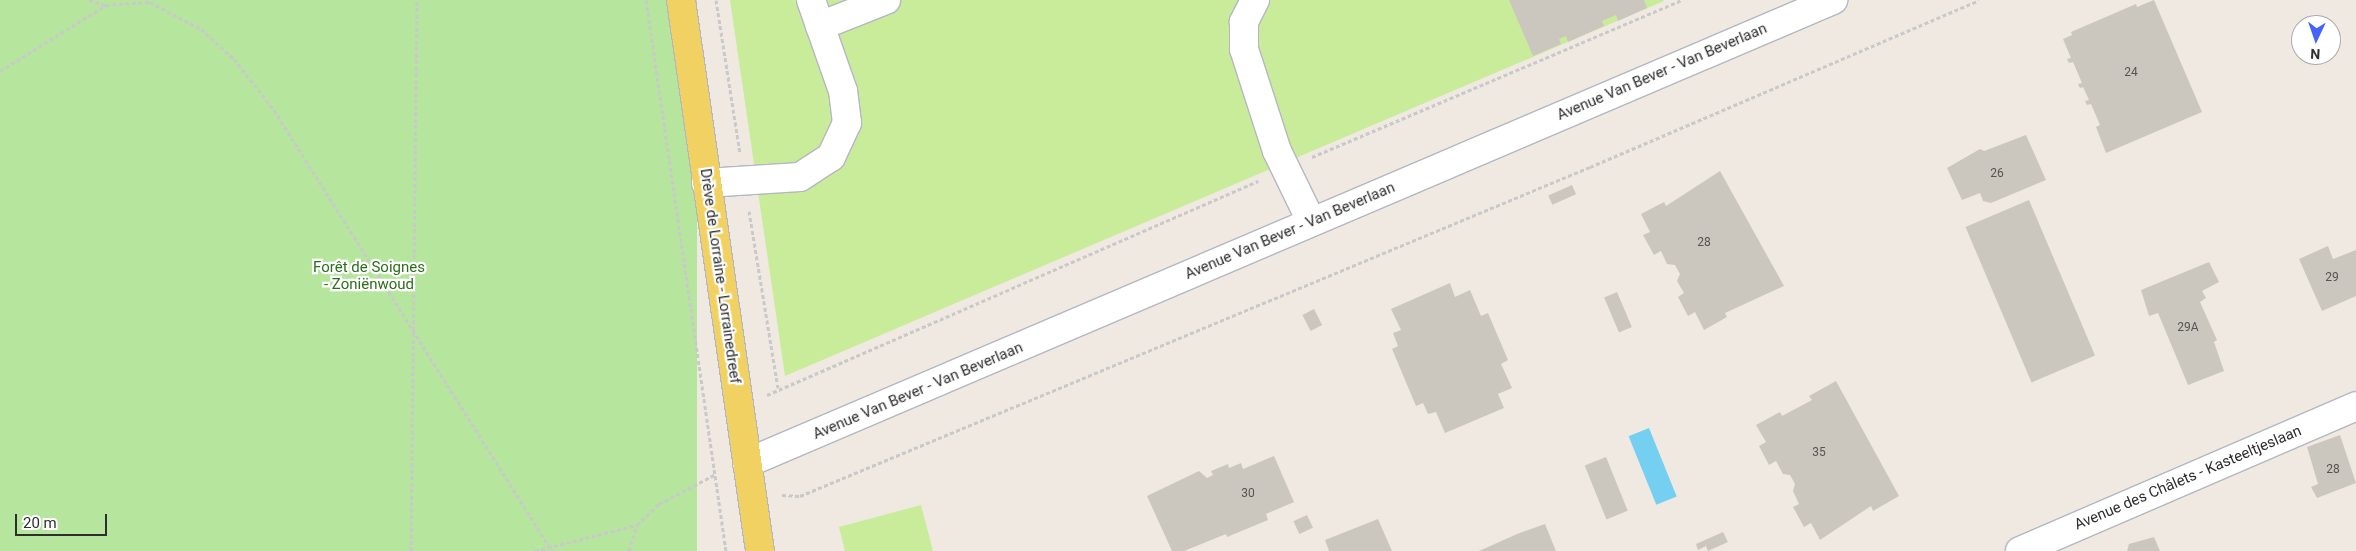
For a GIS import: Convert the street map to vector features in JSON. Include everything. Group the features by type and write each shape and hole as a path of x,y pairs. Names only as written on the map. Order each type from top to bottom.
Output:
{"main road":[{"name":"Drève de Lorraine - Lorrainedreef","path":"681,0 760,551"}],"street":[{"path":"706,183 800,177 831,157 847,123 843,91 811,0"},
{"path":"820,26 886,0"},
{"path":"1255,0 1244,22 1244,48 1285,169 1312,221"},
{"name":"Avenue Van Bever - Van Beverlaan","path":"747,462 1833,0"},
{"name":"Avenue des Châlets - Kasteeltjeslaan","path":"2020,551 2356,406"}],"path":[{"path":"89,0 106,5 149,1 201,28 234,59 274,110 411,328 435,361 552,551"},
{"path":"410,551 416,0"},
{"path":"646,0 726,551"},
{"path":"778,388 1682,0"},
{"path":"800,496 1590,167 1979,0"},
{"path":"0,71 106,5"},
{"path":"629,551 637,526 659,504 715,475 747,462"},
{"path":"535,551 549,545 637,526"}],"green space":[{"name":"Forêt de Soignes - Zoniënwoud","path":"0,0 697,0 697,551 0,551"},
{"path":"730,0 1663,0 1664,1 785,376"},
{"path":"921,505 933,551 845,551 839,527"}],"water":[{"path":"1649,428 1677,497 1656,505 1629,436"}],"building":[{"path":"1509,0 1644,0 1647,8 1618,21 1616,15 1602,21 1604,26 1568,42 1566,36 1559,39 1561,44 1533,56"},
{"path":"2154,0 2202,112 2106,153 2096,127 2100,125 2091,104 2087,105 2085,101 2089,100 2083,87 2080,88 2078,84 2082,83 2073,62 2069,63 2067,59 2071,58 2063,39 2072,35 2071,32 2136,4 2137,7"},
{"path":"2026,135 2046,180 1991,203 1983,201 1980,193 1962,200 1947,168 1980,149 1984,151"},
{"path":"1720,171 1784,286 1725,313 1727,317 1704,330 1695,312 1688,316 1678,297 1684,293 1677,281 1680,274 1675,265 1667,264 1661,251 1654,255 1643,235 1650,232 1641,214 1664,202 1666,206"},
{"path":"1572,185 1576,194 1552,205 1548,196"},
{"path":"2029,200 2095,356 2032,383 1965,227"},
{"path":"2328,246 2333,259 2356,250 2356,296 2322,311 2299,259"},
{"path":"2209,262 2219,282 2202,291 2206,298 2200,302 2217,340 2214,342 2224,371 2188,385 2158,313 2149,316 2141,290"},
{"path":"1450,283 1455,297 1470,290 1481,316 1488,313 1508,360 1501,364 1512,388 1498,394 1504,408 1445,433 1436,412 1428,414 1423,403 1416,406 1392,349 1398,346 1393,333 1401,330 1391,309"},
{"path":"1617,292 1632,327 1619,332 1604,297"},
{"path":"1314,309 1322,325 1311,331 1302,315"},
{"path":"1836,381 1899,496 1873,511 1871,506 1820,540 1811,523 1804,527 1793,507 1799,504 1793,491 1795,484 1790,475 1783,474 1776,461 1769,465 1759,446 1766,442 1756,425 1780,412 1782,416 1812,400 1809,396"},
{"path":"2340,435 2356,483 2317,498 2311,487 2318,484 2307,447"},
{"path":"1274,456 1294,502 1266,514 1268,520 1227,537 1226,534 1184,551 1172,551 1147,496 1199,471 1207,478 1213,475 1211,471 1228,464 1229,468 1241,463 1243,469"},
{"path":"1606,457 1628,511 1606,519 1585,466"},
{"path":"1307,515 1313,528 1299,534 1293,521"},
{"path":"1378,519 1392,551 1329,551 1325,540"},
{"path":"1545,524 1556,551 1479,551 1517,534"},
{"path":"1723,532 1728,542 1708,551 1706,546 1698,550 1696,544"},
{"path":"2154,537 2160,551 2127,551 2129,544"}]}
